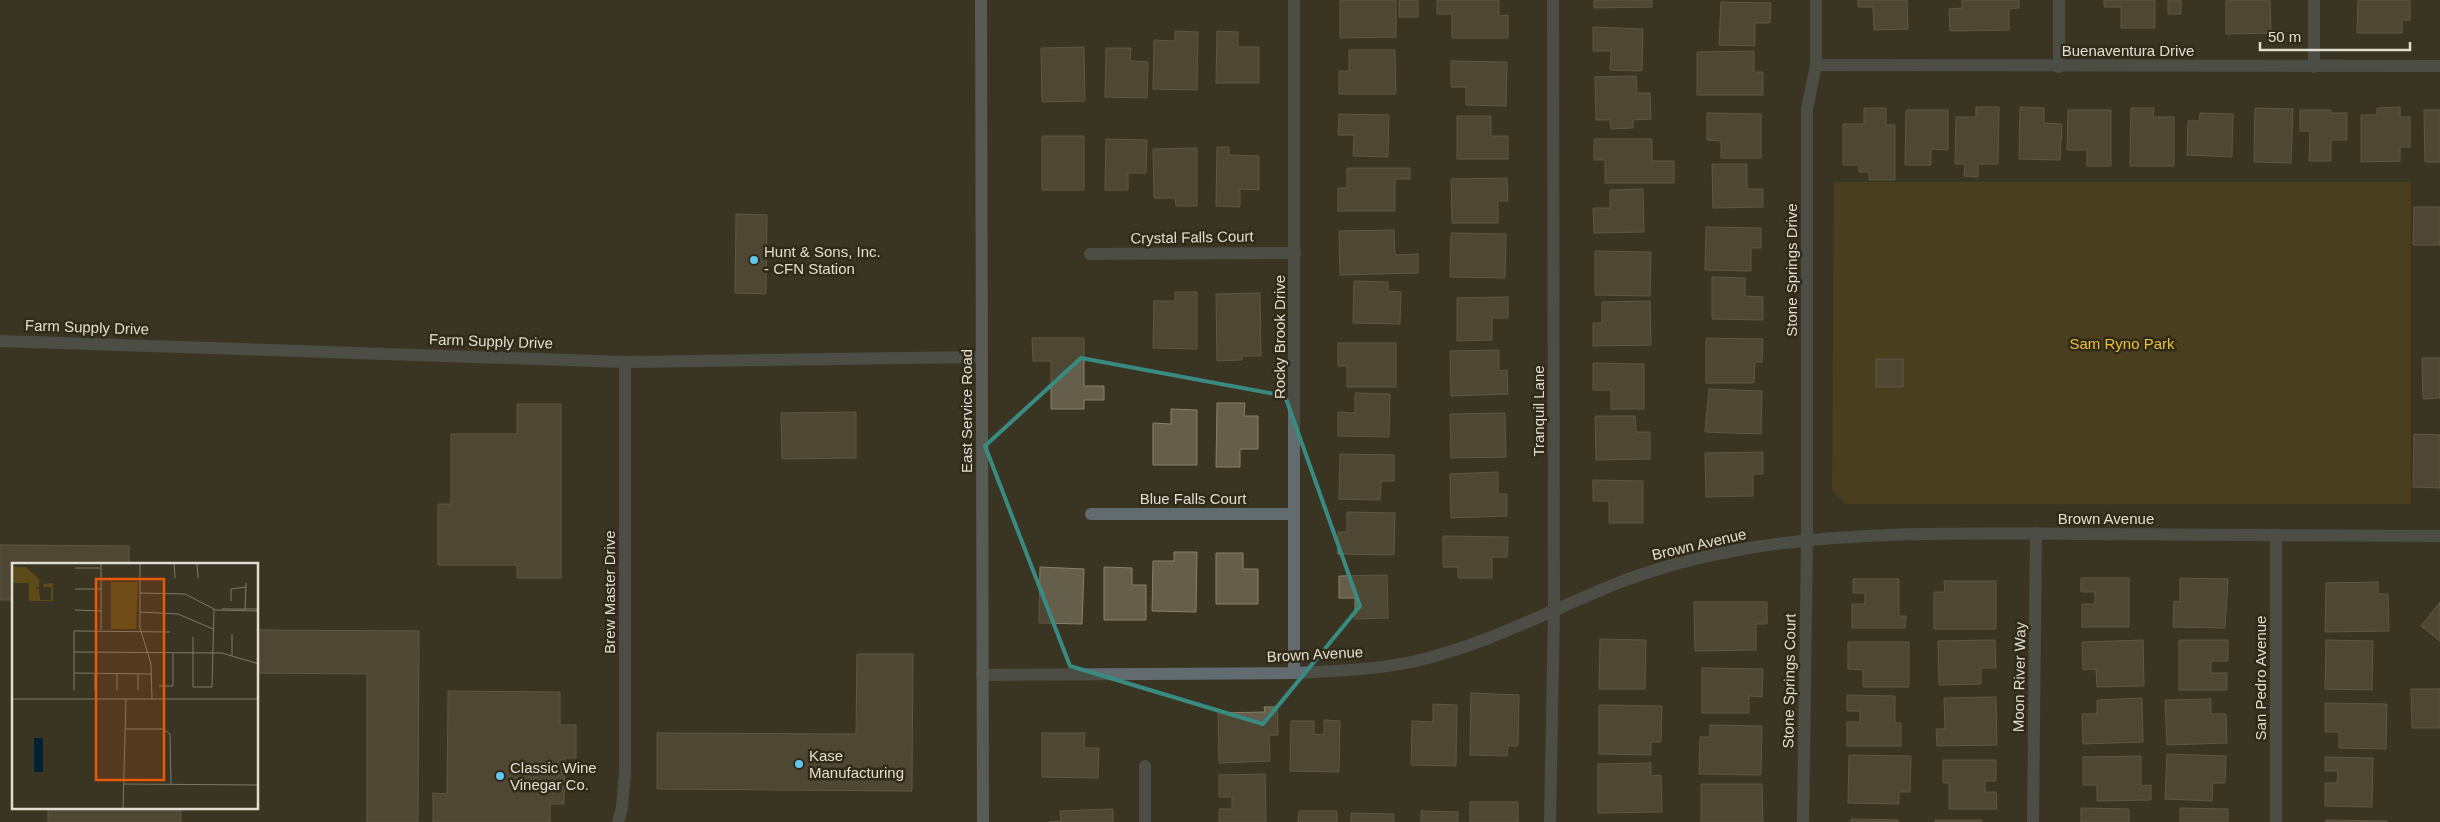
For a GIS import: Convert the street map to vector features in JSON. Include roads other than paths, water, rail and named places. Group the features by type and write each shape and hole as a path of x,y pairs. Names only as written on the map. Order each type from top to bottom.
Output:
{"street":[{"name":"East Service Road","path":"982,0 983,822"},
{"name":"Rocky Brook Drive","path":"1294,0 1294,673"},
{"name":"Tranquil Lane","path":"1550,822 1554,611 1553,0"},
{"name":"Stone Springs Drive","path":"1807,541 1807,108 1816,65 1816,0"},
{"path":"2059,66 2060,0"},
{"path":"2314,0 2314,67"},
{"name":"Buenaventura Drive","path":"1816,65 2440,66"},
{"name":"Crystal Falls Court","path":"1090,254 1295,253"},
{"name":"Farm Supply Drive","path":"0,341 625,362 982,357"},
{"name":"Brew Master Drive","path":"618,822 622,808 626,772 625,362"},
{"name":"Blue Falls Court","path":"1091,514 1294,514"},
{"name":"Brown Avenue","path":"982,675 1294,673 1342,671 1410,662 1513,630 1610,586 1683,562 1755,547 1850,536 2036,533 2440,536"},
{"name":"Moon River Way","path":"2033,822 2036,533"},
{"name":"San Pedro Avenue","path":"2276,535 2276,822"},
{"name":"Stone Springs Court","path":"1803,822 1807,541"},
{"path":"1145,766 1145,822"}],"place":[{"name":"Hunt & Sons, Inc. - CFN Station","path":"754,260"},
{"name":"Kase Manufacturing","path":"799,764"},
{"name":"Classic Wine Vinegar Co.","path":"500,776"}],"park label":[{"name":"Sam Ryno Park","path":"2122,343"}]}
